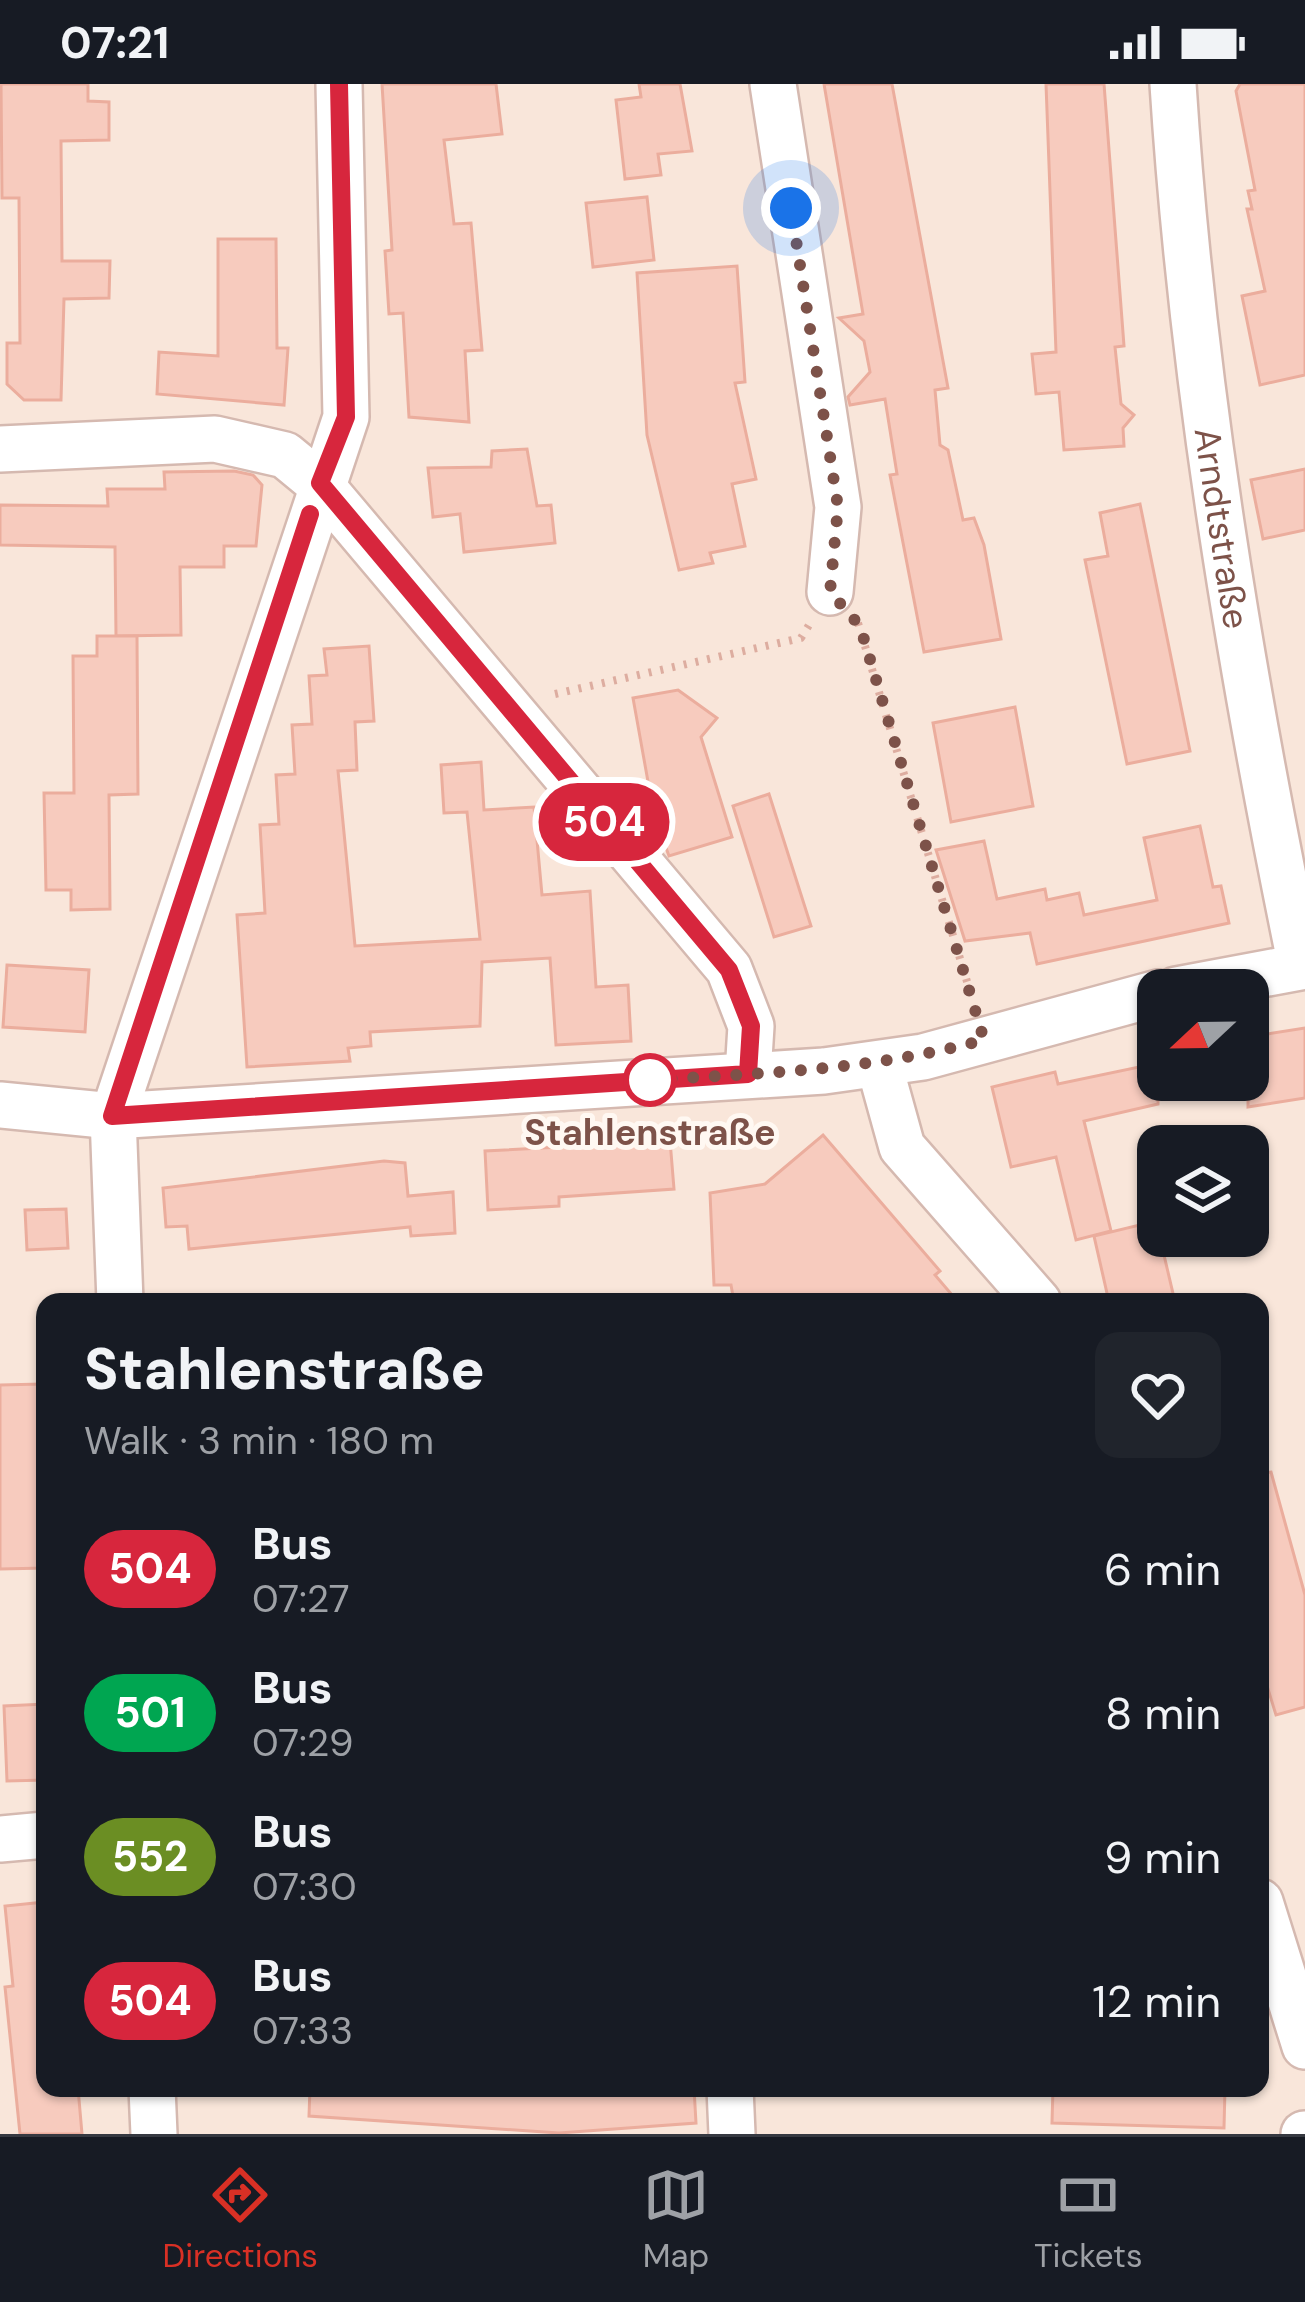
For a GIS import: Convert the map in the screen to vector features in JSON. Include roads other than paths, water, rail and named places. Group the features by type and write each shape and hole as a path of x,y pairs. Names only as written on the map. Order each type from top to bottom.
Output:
{"street":[{"path":"120,1293 112,1116 320,483 346,417 339,84"},
{"path":"773,84 838,507 830,592"},
{"name":"Arndtstraße","path":"1173,84 1207,447 1247,704 1303,966"},
{"path":"0,449 215,439 285,455 320,483 729,970 751,1026 748,1074"},
{"path":"1269,972 1303,966"},
{"path":"0,1105 112,1116 879,1064 1137,1000"},
{"path":"879,1064 902,1147 1030,1293"},
{"path":"0,1839 36,1836"},
{"path":"1269,1931 1305,2046"},
{"path":"152,2097 154,2134"},
{"path":"730,2097 732,2134"}],"place":[{"name":"Stahlenstraße","path":"650,1080"}]}
